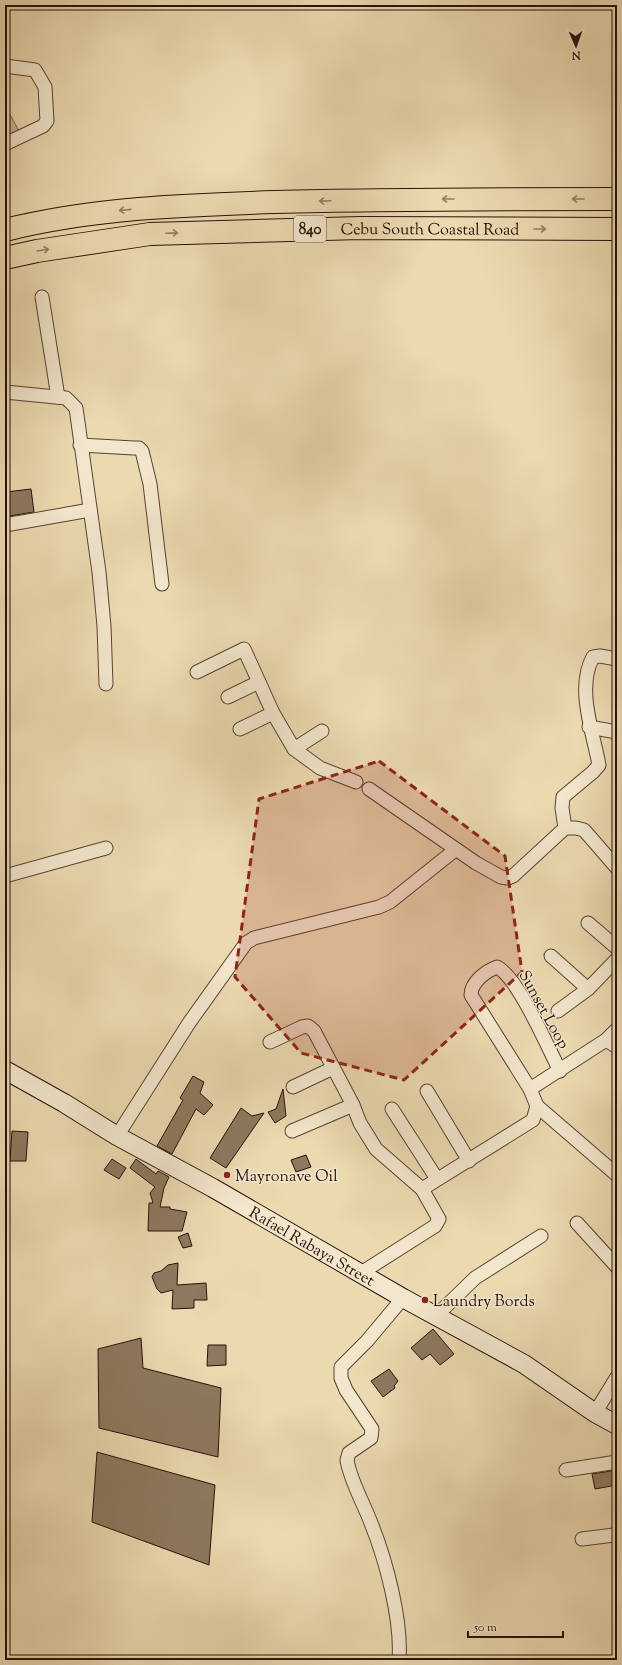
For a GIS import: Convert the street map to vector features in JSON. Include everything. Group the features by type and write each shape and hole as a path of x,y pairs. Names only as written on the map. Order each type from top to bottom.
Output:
{"highway":[{"name":"Cebu South Coastal Road","path":"5,230 36,222 100,212 198,205 364,200 617,199"},
{"name":"Cebu South Coastal Road","path":"5,258 37,251 150,234 360,228 617,229"}],"main road":[{"name":"Rafael Rabaya Street","path":"5,1070 64,1103 117,1136 214,1188 403,1298 524,1364 595,1413 617,1425"}],"street":[{"path":"5,66 35,70 45,87 47,120 43,126 5,144"},
{"path":"42,297 58,397"},
{"path":"5,392 66,398 76,408 101,587 106,684"},
{"path":"80,445 139,448 142,451 150,484 162,584"},
{"path":"5,525 90,510"},
{"path":"197,672 244,648 273,713 294,749 320,768 356,782"},
{"path":"565,828 562,808 564,797 593,772 598,765 594,739 589,727 586,695 589,666 593,657 600,656 617,659"},
{"path":"228,697 259,682"},
{"path":"240,729 273,713"},
{"path":"589,727 617,732"},
{"path":"294,749 322,732"},
{"path":"369,789 455,850 501,877 508,878 513,876 565,828 584,830 617,868"},
{"path":"5,876 106,848"},
{"path":"117,1136 189,1024 246,943 254,938 379,908 390,902 455,850"},
{"path":"588,923 617,948"},
{"path":"551,956 588,989"},
{"path":"558,1011 588,989 617,959"},
{"name":"Sunset Loop","path":"530,1089 471,995 471,989 490,970 497,967 503,970 514,982 560,1071"},
{"path":"270,1042 302,1027 308,1026 314,1031 353,1105 360,1123 376,1149 422,1189 439,1219 435,1226 360,1273"},
{"path":"617,1029 606,1040 530,1089 538,1106 617,1175"},
{"path":"606,1040 617,1048"},
{"path":"292,1088 333,1068"},
{"path":"427,1091 469,1161"},
{"path":"292,1131 353,1105"},
{"path":"422,1189 533,1120 538,1106"},
{"path":"392,1109 437,1179"},
{"path":"577,1223 617,1267"},
{"path":"436,1316 475,1278 541,1236"},
{"path":"399,1660 399,1639 392,1592 374,1530 347,1460 348,1453 371,1438 372,1429 346,1390 340,1371 343,1363 367,1341 403,1298"},
{"path":"595,1413 617,1377"},
{"path":"566,1470 617,1462"},
{"path":"582,1539 614,1534 617,1538"}],"highlighted area":[{"path":"379,761 505,856 522,972 404,1080 301,1053 235,977 259,799"}],"shaded area":[{"path":"7,109 19,131 5,139 5,111"}],"building":[{"path":"31,489 34,512 9,516 6,492"},
{"path":"193,1076 204,1082 200,1093 213,1105 204,1115 196,1109 172,1154 157,1146 183,1100 180,1098"},
{"path":"283,1089 286,1116 275,1123 268,1112 276,1109"},
{"path":"241,1108 252,1116 264,1113 226,1168 210,1158"},
{"path":"12,1131 28,1132 26,1161 10,1161"},
{"path":"306,1155 311,1167 296,1172 291,1160"},
{"path":"112,1159 126,1168 119,1179 104,1170"},
{"path":"136,1159 156,1174 158,1171 169,1177 164,1188 160,1207 170,1207 170,1209 187,1212 182,1231 148,1231 149,1203 153,1203 150,1193 155,1187 130,1168"},
{"path":"188,1233 192,1246 183,1248 178,1237"},
{"path":"178,1263 177,1285 206,1283 207,1300 194,1300 194,1308 172,1309 173,1290 161,1293 157,1289 152,1277 154,1273 161,1271 168,1265"},
{"path":"433,1329 454,1354 440,1365 430,1354 422,1360 411,1348"},
{"path":"141,1338 143,1368 221,1388 218,1457 99,1428 98,1349"},
{"path":"208,1345 226,1345 226,1365 207,1366"},
{"path":"389,1369 398,1381 394,1386 395,1388 383,1397 371,1381"},
{"path":"97,1452 215,1485 209,1565 92,1522"},
{"path":"617,1470 617,1485 595,1489 592,1474"}],"place":[{"name":"Mayronave Oil","path":"227,1175"},
{"name":"Laundry Bords","path":"425,1300"}]}
